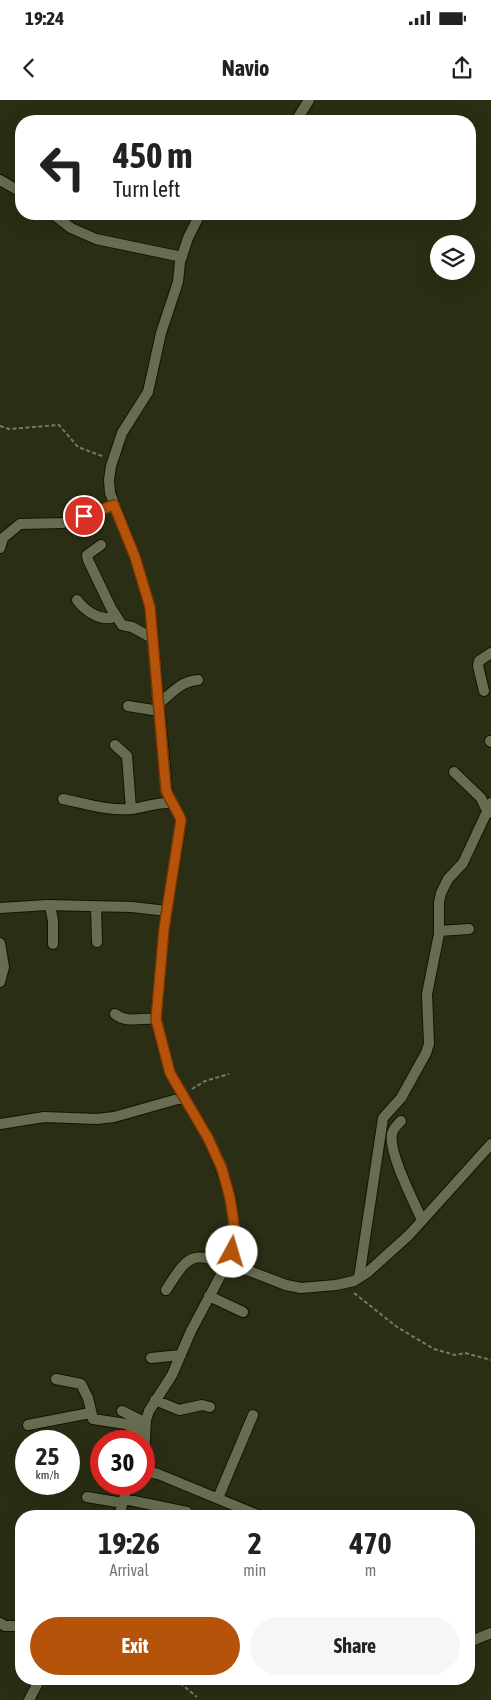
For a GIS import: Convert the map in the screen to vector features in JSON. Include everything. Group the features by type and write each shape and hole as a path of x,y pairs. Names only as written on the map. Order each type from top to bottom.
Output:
{"street":[{"path":"300,115 309,100"},
{"path":"0,180 15,189"},
{"path":"61,220 71,228 96,239 182,257"},
{"path":"145,1430 146,1423 156,1400 172,1375 209,1296 224,1270 235,1235 230,1198 208,1138 170,1073 156,1019 167,911 179,844 181,820 166,790 150,607 135,557 114,505 109,480 112,460 122,433 148,392 161,333 178,282 182,257 188,238 197,220"},
{"path":"0,548 3,538 20,524 63,523 114,505"},
{"path":"102,545 87,555 116,616 122,625 132,627 152,638"},
{"path":"77,600 84,610 92,614 106,618 116,616"},
{"path":"484,691 478,666 479,661 491,653"},
{"path":"128,706 158,708 178,688 198,680"},
{"path":"115,745 127,756 131,809"},
{"path":"359,1278 383,1118 401,1098 429,1044 428,994 439,931 439,902 444,886 463,863 489,808 454,772"},
{"path":"63,799 94,805 102,809 131,809 171,803"},
{"path":"0,908 50,905 132,907 167,911"},
{"path":"50,905 53,921 53,944"},
{"path":"96,907 97,942"},
{"path":"439,931 469,929"},
{"path":"0,944 4,967 0,982"},
{"path":"115,1014 122,1019 130,1021 156,1019"},
{"path":"0,1124 44,1117 97,1119 114,1117 184,1096"},
{"path":"401,1121 394,1130 392,1142 398,1164 422,1220"},
{"path":"224,1270 239,1267 286,1285 301,1288 348,1283 359,1278 374,1267 422,1220 491,1144"},
{"path":"166,1290 188,1260 203,1258 217,1261 224,1270"},
{"path":"209,1296 243,1312"},
{"path":"150,1358 181,1354"},
{"path":"56,1379 81,1384 88,1398 90,1413 93,1419 126,1424 137,1430"},
{"path":"156,1400 179,1410 202,1405 210,1407"},
{"path":"122,1411 146,1423"},
{"path":"28,1425 90,1413"},
{"path":"218,1498 253,1415"},
{"path":"155,1473 246,1510"},
{"path":"121,1510 125,1495"},
{"path":"87,1497 176,1510"},
{"path":"0,1623 5,1626 15,1626"},
{"path":"475,1640 491,1633"},
{"path":"28,1700 37,1685"}],"path":[{"path":"0,426 9,429 59,425 80,448 112,460"},
{"path":"184,1096 205,1081 228,1074"},
{"path":"348,1283 360,1299 398,1327 434,1349 455,1355 465,1353 491,1360"},
{"path":"182,1685 197,1697"}],"route":[{"path":"84,516 114,505 135,557 150,607 166,790 170,802 177,810 181,820 179,844 173,869 164,929 156,1019 170,1073 208,1138 222,1169 233,1217 235,1235 232,1252"}]}
